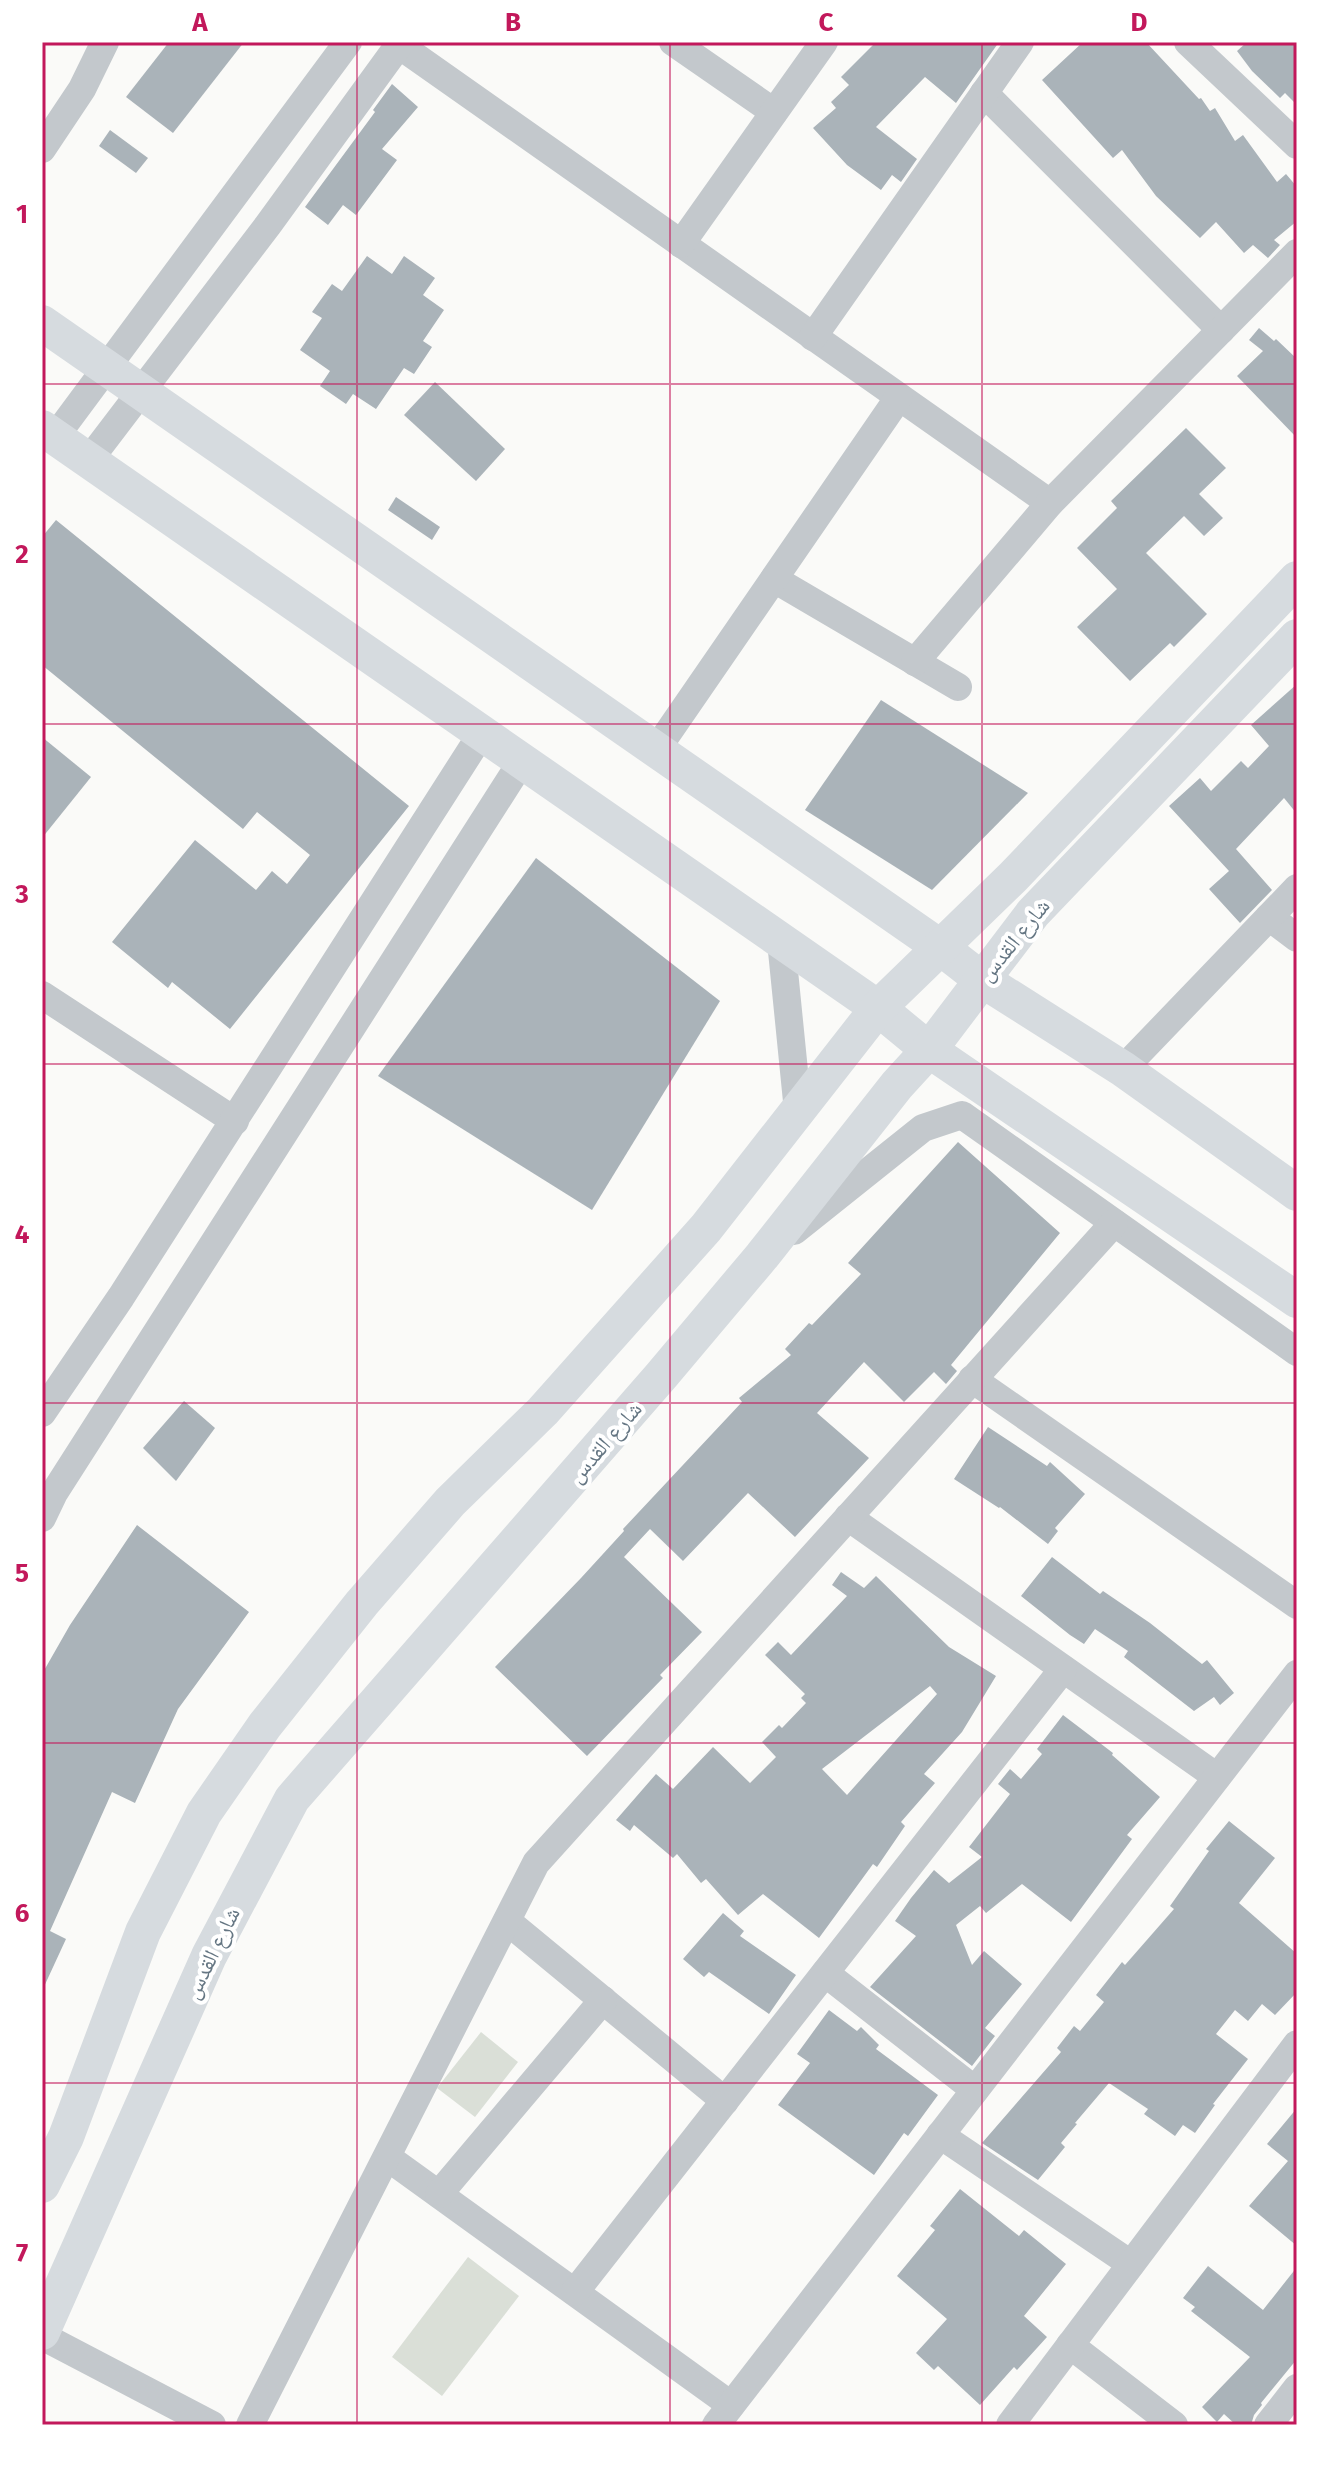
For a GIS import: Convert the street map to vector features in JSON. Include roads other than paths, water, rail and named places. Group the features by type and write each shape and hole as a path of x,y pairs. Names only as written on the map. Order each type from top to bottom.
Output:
{"main road":[{"path":"42,323 940,947 981,979 1123,1069 1297,1193"},
{"path":"48,432 878,1008 929,1050 1297,1300"},
{"path":"42,2185 66,2137 143,1932 204,1813 265,1725 362,1603 450,1502 543,1411 706,1228 878,1008 1013,877 1297,579"},
{"name":"شارع القدس","path":"42,2334 209,1956 292,1799 762,1256 897,1085 929,1050 1033,913 1297,637"}],"street":[{"path":"42,149 82,89 105,42"},
{"path":"48,432 105,367 348,42"},
{"path":"673,42 774,112"},
{"path":"681,244 824,42"},
{"path":"813,337 1020,42"},
{"path":"1188,42 1297,145"},
{"path":"89,460 268,225 400,44 1050,503"},
{"path":"984,93 1221,330"},
{"path":"915,662 1050,503 1297,253"},
{"path":"656,750 899,397"},
{"path":"774,579 958,687"},
{"path":"42,1413 235,1121 482,733"},
{"path":"42,1518 54,1493 522,761"},
{"path":"1123,1069 1297,888"},
{"path":"1269,917 1297,938"},
{"path":"781,941 798,1111"},
{"path":"42,995 235,1121"},
{"path":"762,1256 923,1128 962,1115 1297,1352"},
{"path":"250,2425 536,1863 1114,1223"},
{"path":"972,1379 1297,1605"},
{"path":"848,1517 1217,1777"},
{"path":"575,2292 1063,1669"},
{"path":"387,2157 575,2292 723,2415 1297,1674"},
{"path":"507,1921 725,2101"},
{"path":"825,1973 975,2090"},
{"path":"439,2194 603,2000"},
{"path":"1010,2425 1297,2044"},
{"path":"940,2135 1131,2264"},
{"path":"42,2334 212,2425"},
{"path":"1070,2345 1174,2425"},
{"path":"1268,2425 1297,2388"}]}
